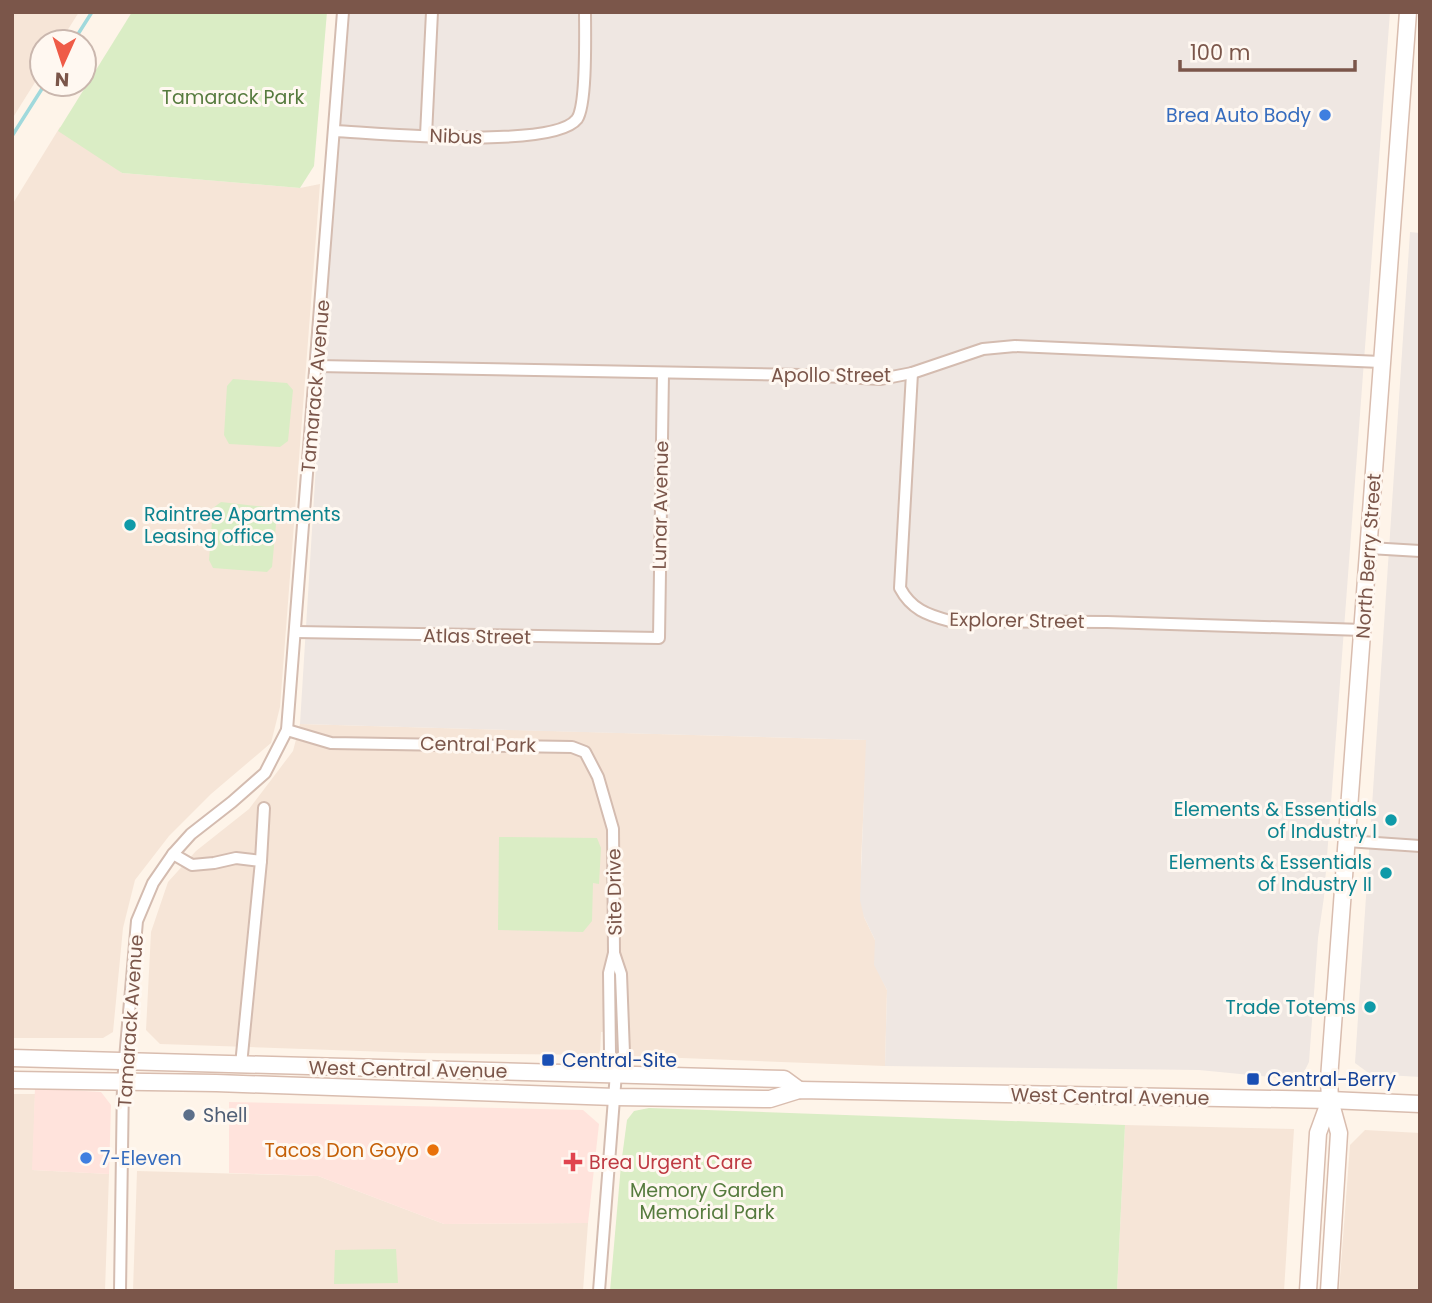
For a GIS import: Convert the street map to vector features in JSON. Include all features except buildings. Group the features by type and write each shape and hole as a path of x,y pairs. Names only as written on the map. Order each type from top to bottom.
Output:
{"main road":[{"name":"North Berry Street","path":"1329,1291 1339,1138 1330,1100 1329,1079 1408,12"},
{"name":"West Central Avenue","path":"12,1058 784,1079 799,1090"},
{"name":"West Central Avenue","path":"12,1080 770,1100 799,1090 1420,1104"},
{"name":"North Berry Street","path":"1308,1291 1318,1133 1330,1100"}],"street":[{"name":"Tamarack Avenue","path":"120,1291 123,1082 138,921 153,883 173,854 191,834 265,773 287,730 343,12"},
{"path":"426,135 432,12"},
{"name":"Nibus","path":"335,131 524,136 556,131 576,121 579,114 585,12"},
{"name":"Apollo Street","path":"317,366 881,379 912,373 983,349 1015,346 1381,362"},
{"name":"Lunar Avenue","path":"659,638 663,373"},
{"name":"Explorer Street","path":"912,373 900,587 911,605 929,616 950,621 1107,622 1363,630"},
{"path":"1369,548 1420,551"},
{"name":"Atlas Street","path":"296,632 659,638"},
{"name":"Central Park","path":"287,730 331,743 572,747 585,752 598,777 613,831"},
{"path":"241,1065 264,808"},
{"name":"Site Drive","path":"599,1291 616,1073 624,1053 621,974 614,953 613,831"},
{"path":"1347,841 1420,846"},
{"path":"173,854 191,865 236,858 261,861"}],"shaded area":[{"path":"12,12 79,12 69,28 28,28 28,93 12,119"},
{"path":"344,12 1390,12 1324,897 1318,938 1309,1062 1302,1076 1291,1082 1271,1077 1199,1070 885,1066 887,990 874,965 875,940 864,917 860,900 866,740 300,724"},
{"path":"60,127 122,173 300,188 320,184 280,707 271,743 211,794 169,836 135,880 123,928 113,1032 103,1038 12,1038 12,205"},
{"path":"1410,232 1420,233 1420,1077 1370,1074 1355,1063"},
{"path":"300,724 867,740 861,861 864,917 875,940 875,965 887,990 885,1066 631,1056 628,1032 615,1031 601,1032 600,1055 417,1053 160,1044 146,1030 151,932 168,882 196,851 249,809 293,751"},
{"path":"35,1088 101,1092 111,1105 109,1174 32,1170"},
{"path":"12,1094 35,1094 33,1170 109,1174 105,1291 12,1291"},
{"path":"229,1102 583,1110 599,1124 588,1223 444,1224 318,1176 229,1173"},
{"path":"1125,1125 1294,1129 1284,1291 1117,1291"},
{"path":"1365,1130 1420,1133 1420,1291 1339,1291 1350,1145"},
{"path":"137,1171 318,1176 444,1224 588,1223 583,1291 133,1291"}],"green space":[{"name":"Tamarack Park","path":"132,12 327,12 314,166 300,188 122,173 58,131 79,98 98,98 98,67"},
{"path":"233,379 287,383 293,390 288,441 280,447 229,444 224,435 227,386"},
{"path":"221,502 275,508 277,514 272,567 267,572 213,568 209,560 213,508"},
{"path":"499,837 597,838 601,848 599,884 593,883 592,921 583,932 498,930"},
{"name":"Memory Garden Memorial Park","path":"649,1108 1125,1125 1117,1291 610,1291 627,1120 634,1111"},
{"path":"396,1249 398,1283 334,1284 335,1250"}],"waterway":[{"path":"82,28 92,12"},
{"path":"12,136 36,98"}],"place":[{"name":"Brea Auto Body","path":"1325,115"},
{"name":"Raintree Apartments Leasing office","path":"130,525"},
{"name":"Elements & Essentials of Industry I","path":"1391,820"},
{"name":"Elements & Essentials of Industry II","path":"1386,873"},
{"name":"Trade Totems","path":"1370,1007"},
{"name":"Central-Site","path":"548,1060"},
{"name":"Central-Berry","path":"1253,1079"},
{"name":"Shell","path":"189,1115"},
{"name":"Tacos Don Goyo","path":"433,1150"},
{"name":"7-Eleven","path":"86,1158"},
{"name":"Brea Urgent Care","path":"573,1162"}]}
